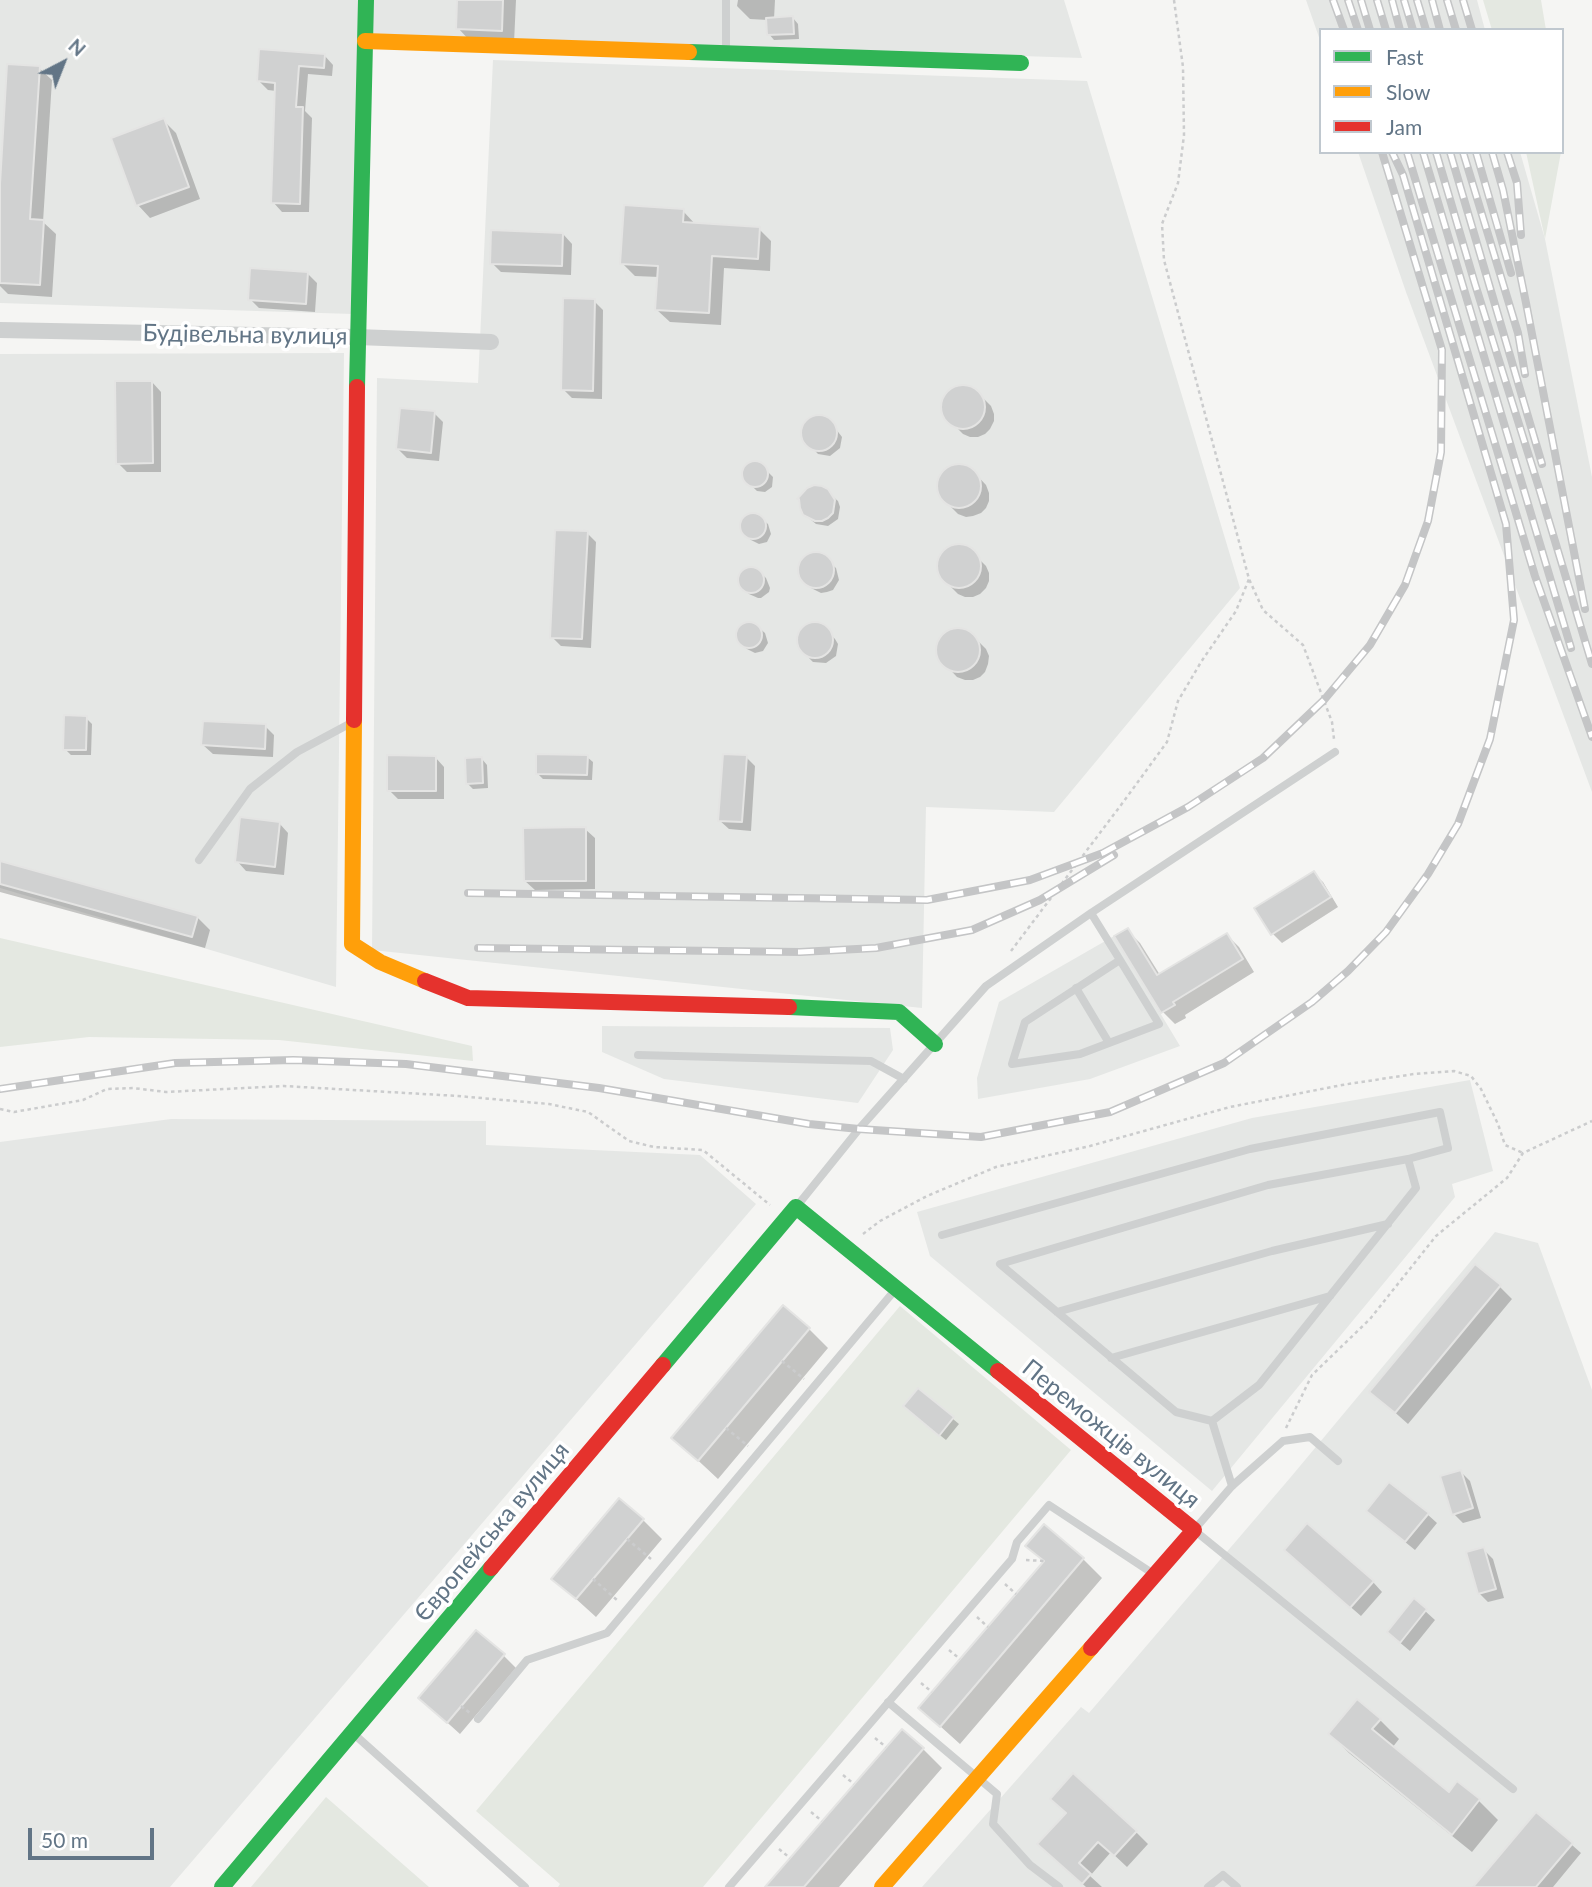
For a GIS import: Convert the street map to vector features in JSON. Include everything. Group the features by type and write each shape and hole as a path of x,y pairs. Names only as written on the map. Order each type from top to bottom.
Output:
{"street":[{"path":"366,0 357,337 352,944 380,962 468,998 899,1012 935,1044"},
{"path":"365,41 1021,63"},
{"name":"Будівельна вулиця","path":"0,330 491,342"},
{"name":"Переможців вулиця","path":"791,1213 846,1247 1194,1530 882,1887"},
{"name":"Європейська вулиця","path":"222,1887 791,1213"}],"lane":[{"path":"726,0 726,54"},
{"path":"199,860 250,789 297,752 354,721"},
{"path":"791,1213 859,1129 986,986 1091,913 1335,752"},
{"path":"1091,913 1120,960 1159,1024 1080,1054 1012,1064 1025,1022 1120,960"},
{"path":"1076,988 1109,1043"},
{"path":"638,1055 871,1061 904,1079"},
{"path":"942,1235 1250,1149 1440,1112 1448,1147 1408,1159 1268,1185 1000,1264 1176,1412 1212,1421"},
{"path":"1212,1421 1259,1385 1416,1188 1408,1159"},
{"path":"1057,1312 1272,1251 1388,1224"},
{"path":"478,1719 527,1660 607,1633 897,1288"},
{"path":"1111,1358 1330,1296"},
{"path":"1212,1421 1233,1486"},
{"path":"1338,1461 1310,1437 1283,1441 1233,1486 1194,1530 1513,1789"},
{"path":"729,1887 1012,1559 1017,1542 1049,1505 1155,1575"},
{"path":"888,1702 997,1794 993,1824 1030,1865 1059,1887"},
{"path":"352,1733 525,1887"},
{"path":"1208,1887 1223,1875 1237,1887"}],"path":[{"path":"1174,0 1183,67 1184,135 1178,183 1162,223 1164,260 1249,579 1263,610 1303,645 1332,722 1335,752"},
{"path":"1011,953 1167,742 1178,701 1236,611 1249,579"},
{"path":"846,1247 880,1221 927,1196 996,1167 1090,1146 1230,1107 1414,1074 1454,1071 1471,1076 1492,1112 1505,1145 1523,1153"},
{"path":"0,1109 14,1112 83,1100 107,1089 133,1088 166,1092 284,1086 549,1104 588,1112 629,1141 654,1147 703,1150 791,1213"},
{"path":"1283,1441 1287,1424 1312,1375 1370,1319 1436,1236 1507,1178 1523,1153 1592,1121"},
{"path":"782,1361 813,1387"},
{"path":"726,1428 757,1454"},
{"path":"627,1539 662,1568"},
{"path":"1012,1559 1044,1561"},
{"path":"593,1579 628,1608"}],"shaded area":[{"path":"0,0 1064,0 1082,58 362,34 353,314 0,303"},
{"path":"1306,0 1477,0 1484,28 1319,28 1319,37"},
{"path":"1483,0 1541,0 1546,28 1491,28"},
{"path":"493,60 1087,81 1240,588 1054,812 926,807 922,1008 372,950 377,378 478,383"},
{"path":"1359,154 1521,154 1545,239 1592,477 1592,792 1406,292"},
{"path":"1526,154 1561,154 1545,239"},
{"path":"344,353 336,987 0,888 0,354"},
{"path":"1114,936 1180,1046 1090,1079 978,1099 977,1078 999,1002"},
{"path":"0,938 472,1046 473,1061 279,1040 89,1037 0,1047"},
{"path":"602,1026 890,1028 893,1050 858,1103 664,1079 602,1052"},
{"path":"1470,1080 1493,1171 1452,1184 1455,1197 1212,1491 930,1256 917,1212 1252,1118"},
{"path":"171,1119 486,1121 486,1145 700,1155 756,1204 170,1887 0,1887 0,1142"},
{"path":"1495,1232 1538,1243 1592,1390 1592,1887 922,1887 1081,1707 1089,1713"},
{"path":"900,1306 1071,1450 703,1887 558,1887 560,1884 476,1811"},
{"path":"326,1797 429,1887 251,1887"}],"building":[{"path":"457,0 503,0 502,31 456,29"},
{"path":"793,16 794,34 767,35 766,18"},
{"path":"259,49 325,54 324,68 299,66 296,107 303,107 300,204 271,203 275,83 257,81"},
{"path":"7,64 40,66 30,219 44,220 40,285 0,283 0,184"},
{"path":"164,118 189,187 136,206 111,138"},
{"path":"624,205 684,209 683,222 760,227 758,259 712,256 709,313 655,310 658,266 620,264"},
{"path":"491,230 563,233 562,266 490,264"},
{"path":"250,268 308,272 306,304 248,300"},
{"path":"563,298 595,299 593,391 561,390"},
{"path":"115,381 152,381 153,463 116,464"},
{"path":"963,385 978,392 985,407 978,422 963,429 948,422 941,407 948,392"},
{"path":"400,408 435,411 431,453 396,449"},
{"path":"819,415 832,420 837,433 832,446 819,451 806,446 801,433 806,420"},
{"path":"755,461 764,465 768,474 764,483 755,487 746,483 742,474 746,465"},
{"path":"959,464 974,471 981,486 974,501 959,508 944,501 937,486 944,471"},
{"path":"814,485 828,489 835,500 833,513 822,521 815,521 803,515 797,499 807,488"},
{"path":"753,513 762,517 766,526 762,535 753,539 744,535 740,526 744,517"},
{"path":"555,530 588,531 582,639 550,638"},
{"path":"959,544 974,551 981,566 974,581 959,588 944,581 937,566 944,551"},
{"path":"816,552 829,557 834,570 829,583 816,588 803,583 798,570 803,557"},
{"path":"751,567 760,571 764,580 760,589 751,593 742,589 738,580 742,571"},
{"path":"749,622 758,626 762,635 758,644 749,648 740,644 736,635 740,626"},
{"path":"815,622 828,627 833,640 828,653 815,658 802,653 797,640 802,627"},
{"path":"958,628 973,635 980,650 973,665 958,672 943,665 936,650 943,635"},
{"path":"64,715 87,716 86,750 63,750"},
{"path":"203,721 266,724 265,749 201,745"},
{"path":"536,754 588,755 587,775 536,774"},
{"path":"723,754 747,755 742,822 718,821"},
{"path":"387,755 436,756 436,791 387,791"},
{"path":"482,757 483,783 466,784 465,758"},
{"path":"240,817 280,822 275,867 235,862"},
{"path":"586,827 586,881 524,881 523,828"},
{"path":"0,861 198,916 192,937 0,884"},
{"path":"1314,871 1331,897 1271,935 1254,908"},
{"path":"1128,928 1157,975 1227,933 1243,959 1173,1002 1175,1005 1161,1013 1114,936"},
{"path":"1475,1264 1501,1285 1395,1413 1369,1392"},
{"path":"783,1305 810,1328 698,1461 671,1438"},
{"path":"918,1388 954,1417 939,1436 903,1406"},
{"path":"1461,1470 1473,1508 1452,1515 1440,1476"},
{"path":"1389,1482 1429,1513 1405,1542 1366,1511"},
{"path":"619,1498 644,1519 576,1599 551,1579"},
{"path":"1307,1523 1374,1581 1350,1608 1284,1550"},
{"path":"1044,1524 1084,1558 940,1727 918,1708 1044,1561 1025,1546"},
{"path":"1484,1547 1496,1589 1478,1594 1466,1552"},
{"path":"1414,1598 1427,1609 1400,1643 1387,1632"},
{"path":"476,1630 505,1654 447,1723 418,1698"},
{"path":"1357,1699 1381,1719 1372,1729 1449,1792 1457,1781 1480,1799 1452,1835 1328,1734"},
{"path":"902,1729 924,1748 804,1887 765,1887"},
{"path":"1073,1773 1137,1831 1114,1856 1098,1842 1079,1863 1091,1874 1082,1884 1037,1844 1066,1813 1050,1799"},
{"path":"1536,1812 1573,1843 1536,1887 1473,1887"}],"railway":[{"path":"1333,0 1343,28"},
{"path":"1348,0 1357,28"},
{"path":"1361,0 1369,28"},
{"path":"1377,0 1385,28"},
{"path":"1392,0 1399,28"},
{"path":"1404,0 1412,28"},
{"path":"1417,0 1425,28"},
{"path":"1432,0 1439,28"},
{"path":"1447,0 1455,28"},
{"path":"1463,0 1471,28"},
{"path":"468,893 927,900 1030,880 1103,853 1188,807 1263,758 1324,700 1370,645 1405,585 1428,521 1441,452 1442,350 1383,154"},
{"path":"0,1089 175,1063 293,1060 406,1064 599,1088 809,1124 981,1137 1110,1112 1224,1063 1312,1002 1348,971 1386,932 1428,874 1458,824 1490,739 1514,620 1506,524 1403,175 1393,154"},
{"path":"1408,154 1535,576 1592,737"},
{"path":"1424,154 1571,648"},
{"path":"1437,154 1592,664"},
{"path":"1451,154 1542,464"},
{"path":"1464,154 1518,333 1525,374"},
{"path":"1477,154 1511,273"},
{"path":"1493,154 1503,190 1526,303 1585,609"},
{"path":"1508,154 1517,183 1521,235"},
{"path":"478,948 800,952 876,948 972,930 1040,900 1114,855"}],"traffic: fast":[{"path":"357,387 366,0"},
{"path":"689,52 1021,63"},
{"path":"789,1007 899,1012 935,1044"},
{"path":"663,1365 796,1207 998,1371"},
{"path":"222,1887 491,1568"}],"traffic: slow":[{"path":"365,41 689,52"},
{"path":"354,720 352,944 380,962 425,981"},
{"path":"882,1887 1091,1648"}],"traffic: jam":[{"path":"354,720 357,387"},
{"path":"425,981 468,998 789,1007"},
{"path":"491,1568 663,1365"},
{"path":"998,1371 1194,1530 1091,1648"}]}
